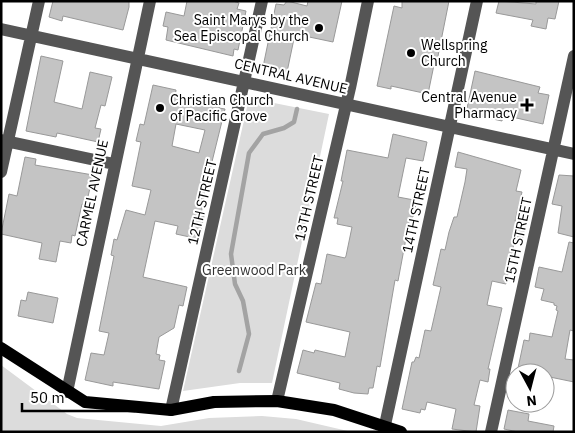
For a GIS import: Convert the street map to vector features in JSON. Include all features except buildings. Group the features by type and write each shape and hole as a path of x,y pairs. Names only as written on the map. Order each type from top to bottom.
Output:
{"main road":[{"path":"1,348 66,392 85,402 171,410 214,402 277,401 334,410 385,425 401,432"}],"street":[{"path":"1,172 4,141 39,1"},
{"name":"CARMEL AVENUE","path":"66,392 150,1"},
{"name":"12TH STREET","path":"171,410 262,1"},
{"name":"13TH STREET","path":"277,401 368,1"},
{"name":"14TH STREET","path":"385,425 477,1"},
{"name":"CENTRAL AVENUE","path":"1,28 448,128 574,154"},
{"name":"15TH STREET","path":"491,432 574,56"},
{"path":"4,141 114,164"}],"green space":[{"name":"Greenwood Park","path":"249,98 329,114 272,383 240,383 183,391"},
{"path":"1,365 67,414 77,418 161,426 209,418 262,416 296,419 352,432 1,432"}],"waterway":[{"path":"239,371 249,334 243,301 235,284 231,254 249,153 263,134 284,128 294,122 297,109"}],"place":[{"name":"Saint Marys by the Sea Episcopal Church","path":"319,28"},
{"name":"Wellspring Church","path":"411,53"},
{"name":"Central Avenue Pharmacy","path":"527,105"},
{"name":"Christian Church of Pacific Grove","path":"160,108"}]}
